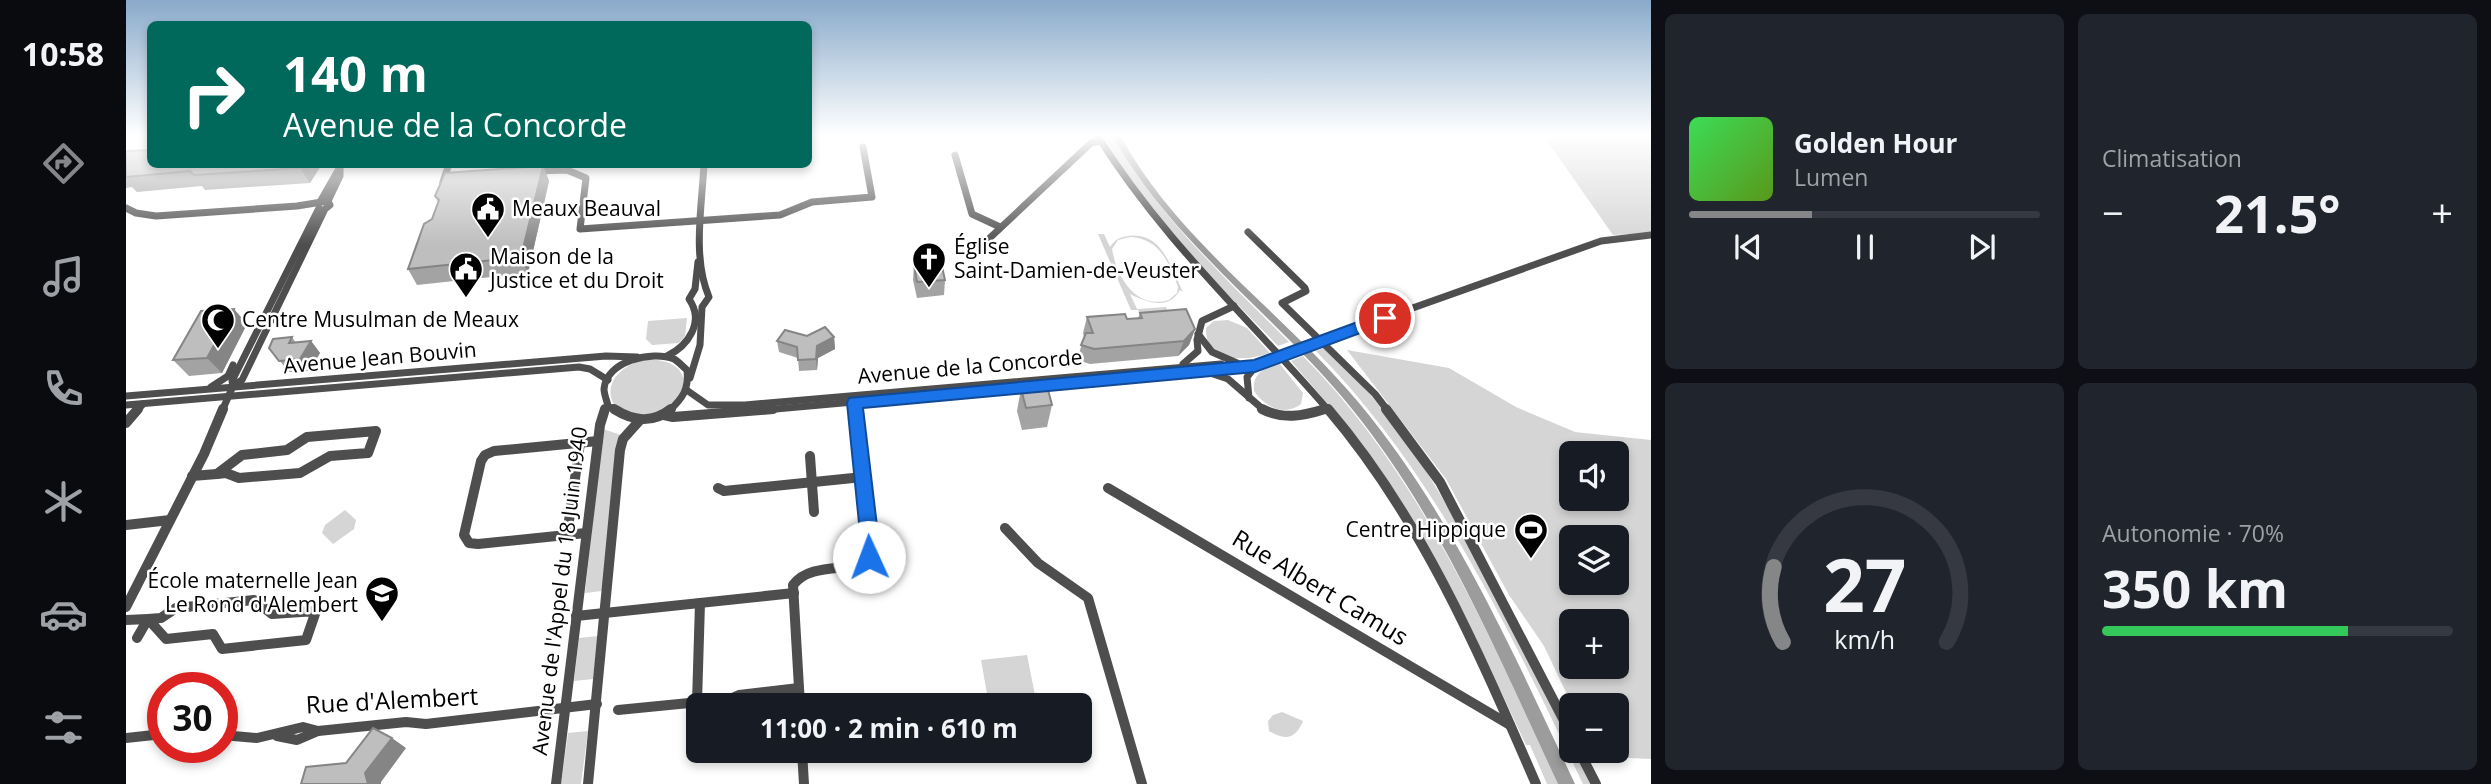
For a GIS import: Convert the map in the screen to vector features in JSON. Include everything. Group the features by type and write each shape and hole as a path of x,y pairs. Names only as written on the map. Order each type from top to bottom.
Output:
{"street":[{"path":"126,607 192,476 233,386 232,381 266,310 340,172"},
{"path":"441,186 448,172"},
{"path":"571,172 584,176 587,187 580,229 780,215 812,202 872,197 867,172"},
{"path":"700,254 704,291 709,297 704,303 700,345 688,391 679,405 664,415 640,420 626,418 608,406 604,389 615,370 637,357 667,356 686,346 692,338 693,304 689,299 694,292 700,254 704,172"},
{"path":"960,172 972,214 1000,227"},
{"path":"979,248 1060,172"},
{"path":"1119,172 1153,219 1282,357 1375,471 1425,552 1463,623 1536,784"},
{"path":"126,208 136,213 156,216 322,205"},
{"path":"233,386 242,380 322,205"},
{"path":"1248,233 1305,288 1306,291 1302,295 1282,303 1360,377 1390,412 1440,482 1559,711"},
{"path":"1249,398 1247,377 1260,363 1601,241 1651,235"},
{"path":"694,292 704,291"},
{"path":"693,304 704,303"},
{"path":"1181,365 1197,354 1199,325 1206,318 1234,306"},
{"path":"209,389 228,376 251,330 266,310"},
{"path":"1198,334 1212,352 1237,363"},
{"name":"Avenue Jean Bouvin","path":"126,396 606,356 637,357"},
{"path":"667,356 684,365 690,378"},
{"name":"Avenue de la Concorde","path":"664,415 673,417 1181,365 1260,363"},
{"name":"Avenue de la Concorde","path":"688,391 700,401 719,406 854,399 1204,371 1260,363"},
{"name":"Avenue Jean Bouvin","path":"126,405 579,367 590,369 608,380"},
{"path":"1204,371 1228,379 1262,410 1280,417 1295,417 1327,409"},
{"path":"799,693 793,585 801,575 853,568 865,562 871,551 854,399"},
{"path":"126,423 143,404"},
{"name":"Avenue de l'Appel du 18 Juin 1940","path":"555,784 598,441 602,413 608,406"},
{"name":"Avenue de l'Appel du 18 Juin 1940","path":"588,784 621,443 640,420"},
{"path":"192,476 217,474 226,473 239,478 300,473 330,456 368,453 376,431 307,437 287,450 242,454 217,474"},
{"path":"586,533 478,544 469,543 464,535 481,461 485,455 494,451 598,441"},
{"path":"567,535 579,443"},
{"path":"810,456 814,512"},
{"path":"718,488 724,491 863,477"},
{"name":"Rue Albert Camus","path":"1108,488 1510,725"},
{"path":"126,525 170,520"},
{"path":"1006,528 1038,563 1088,598 1142,784"},
{"path":"576,616 794,593"},
{"path":"126,620 162,618 176,608 254,600 272,614 316,611 306,639 222,649 213,634 166,639 148,619"},
{"path":"700,603 700,693"},
{"path":"137,638 148,619"},
{"path":"766,693 799,688"},
{"name":"Rue d'Alembert","path":"238,736 277,736 285,740 306,738 318,731 406,722 433,724 597,704"},
{"path":"618,710 686,704"},
{"path":"126,738 147,736"},
{"path":"803,763 804,784"},
{"path":"1585,763 1596,784"}],"shaded area":[{"path":"1124,172 1135,172 1193,244 1289,342 1278,346 1200,266 1134,190"},
{"path":"1135,172 1143,172 1171,209 1201,242 1329,370 1393,446 1424,492 1479,586 1559,750 1559,763 1565,763 1575,784 1558,784 1466,590 1414,496 1384,452 1322,375 1164,210"},
{"path":"1569,172 1651,172 1651,233 1613,235"},
{"path":"1098,234 1104,234 1110,247 1118,239 1125,236 1149,239 1164,253 1183,292 1180,290 1175,297 1164,303 1157,303 1143,300 1130,294 1137,309 1166,307 1170,316 1142,319 1138,310 1131,310","holes":["1140,238 1156,247 1167,260 1178,287 1177,293 1169,300 1157,302 1138,296 1118,271 1112,249 1118,240"]},
{"path":"687,318 685,336 679,343 652,345 646,339 648,321"},
{"path":"1228,320 1247,328 1270,353 1239,358 1219,354 1212,349 1207,340 1206,328 1214,321"},
{"path":"1326,347 1353,375 1399,432 1438,490 1552,704 1559,719 1559,735 1498,612 1434,501 1359,399 1316,351"},
{"name":"Centre Hippique","path":"1347,350 1449,368 1516,407 1575,432 1651,440 1651,759 1629,758 1629,693 1566,693 1560,679 1629,679 1629,609 1559,609 1559,678 1544,646 1509,595 1446,479"},
{"path":"1303,356 1345,403 1418,504 1478,614 1558,784 1547,784 1469,623 1433,556 1362,444 1291,361"},
{"path":"645,359 667,362 679,370 684,380 674,402 663,411 649,416 626,412 614,405 611,396 613,381 617,375 630,365"},
{"path":"1279,363 1303,393 1301,404 1288,410 1269,406 1254,391 1257,376"},
{"path":"603,429 621,435 602,591 585,593"},
{"path":"345,510 356,520 354,529 333,544 322,533 325,525"},
{"path":"598,636 593,679 574,681 579,638"},
{"path":"1027,655 1035,693 987,693 981,660"},
{"path":"1282,712 1303,721 1293,735 1285,737 1269,731 1268,721 1273,715"},
{"path":"588,731 581,784 561,784 568,733"},
{"path":"1573,763 1581,763 1591,784 1583,784"}],"building":[{"path":"126,172 184,172 126,177"},
{"path":"191,172 246,172 194,175"},
{"path":"542,172 521,257 408,269 424,224 432,219 439,200 435,196 445,173"},
{"path":"941,262 945,280 917,282 914,265"},
{"path":"234,309 207,358 173,360 201,311"},
{"path":"1186,309 1195,329 1184,341 1094,349 1081,345 1086,333 1093,333 1087,317 1125,314 1127,319 1142,318 1140,313"},
{"path":"825,327 834,337 817,346 816,359 798,360 797,347 777,341 785,330 807,336"},
{"path":"292,337 289,343 311,341 300,359 279,361 269,348 273,339"},
{"path":"1047,386 1052,405 1026,408 1021,389"},
{"path":"373,728 392,738 365,773 368,784 301,784 306,767 346,763"}],"place":[{"name":"Meaux Beauval","path":"488,239"},
{"name":"Église Saint-Damien-de-Veuster","path":"929,289"},
{"name":"Maison de la Justice et du Droit","path":"466,299"},
{"name":"Centre Musulman de Meaux","path":"218,350"},
{"name":"Centre Hippique","path":"1531,560"},
{"name":"École maternelle Jean Le Rond d'Alembert","path":"382,623"}],"route":[{"path":"869,557 871,551 855,403 1255,366 1259,362 1385,318"}]}
